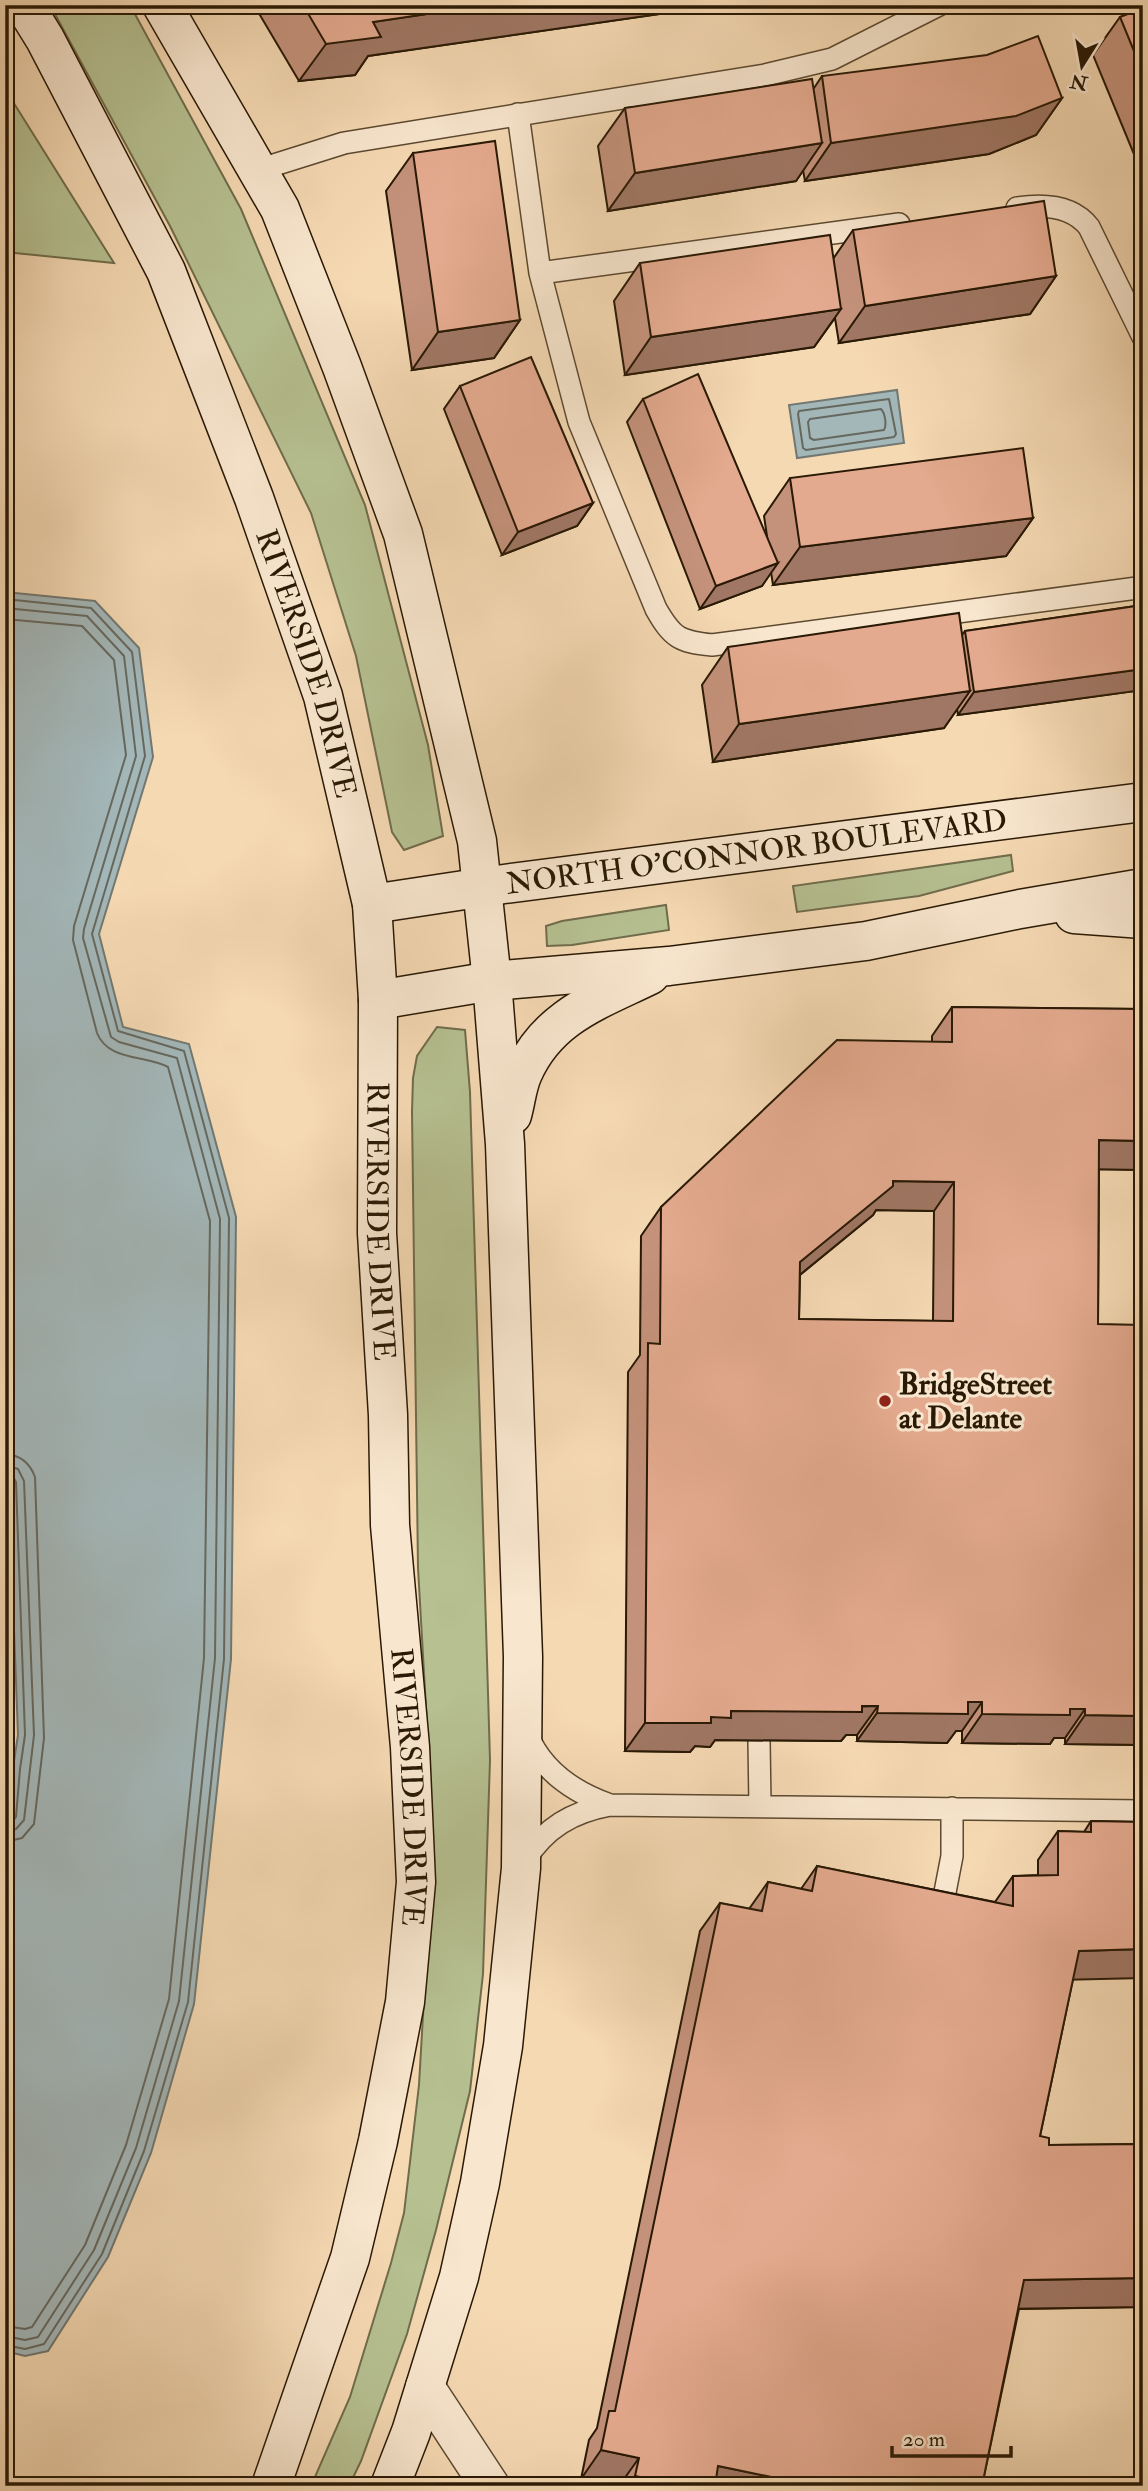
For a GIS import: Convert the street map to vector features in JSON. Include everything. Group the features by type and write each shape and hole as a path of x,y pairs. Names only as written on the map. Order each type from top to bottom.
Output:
{"main road":[{"name":"RIVERSIDE DRIVE","path":"24,5 45,39 166,271 254,498 323,696 372,904 378,1000 377,1233 388,1415 390,1525 410,1747 416,1882 405,2002 375,2153 350,2258 271,2486"},
{"path":"162,5 280,209 403,534 477,841 492,981 505,1144 522,1644 521,1868 503,2046 480,2183 458,2277 411,2432 390,2486"},
{"name":"NORTH O'CONNOR BOULEVARD","path":"372,904 483,887 1143,802"},
{"path":"378,1000 492,981 668,966 866,941 1020,909 1143,888"},
{"path":"1020,909 1143,919"},
{"path":"505,1144 522,1075 545,1037 579,1010 668,966"},
{"path":"425,2387 490,2486"}],"lane":[{"path":"258,170 344,143 765,75 832,59 939,5"},
{"path":"518,114 540,273 579,422 656,609 669,631 692,643 712,645 1137,588 1143,584"},
{"path":"1002,210 1043,204 1081,217 1089,227 1143,337"},
{"path":"540,273 920,221"},
{"path":"523,1723 532,1746 547,1767 566,1785 587,1797 610,1805"},
{"path":"759,1741 760,1806"},
{"path":"521,1868 535,1845 553,1827 570,1816 610,1805 1143,1811"},
{"path":"939,1924 952,1856 953,1808"}],"green space":[{"path":"50,5 130,5 241,209 365,505 428,745 443,836 404,850 392,832 356,656 311,513 170,226"},
{"path":"5,89 114,263 5,252"},
{"path":"1011,855 1013,871 919,896 797,912 793,886"},
{"path":"666,905 669,930 572,945 547,946 546,926 562,921"},
{"path":"437,1027 465,1030 470,1092 490,1760 483,1974 470,2091 407,2334 361,2461 349,2486 311,2486 350,2397 391,2263 404,2213 419,2085 429,1911 430,1778 418,1568 412,1112 417,1056"}],"water":[{"path":"897,390 904,443 797,458 789,405"},
{"path":"5,592 95,601 139,648 153,757 99,934 123,1027 189,1044 236,1217 231,1659 194,2004 151,2153 108,2257 48,2351 25,2356 5,2351 5,1864 18,1735 5,1390"}],"building":[{"path":"303,5 487,5 373,22 381,37 326,44"},
{"path":"1143,8 1143,73 1120,17"},
{"path":"1038,36 1062,98 1016,116 831,143 822,76 987,55"},
{"path":"812,79 822,143 635,173 625,108"},
{"path":"495,141 520,320 438,332 413,153"},
{"path":"1044,201 1056,276 865,306 853,230"},
{"path":"830,235 841,309 651,337 640,263"},
{"path":"531,357 593,503 518,532 460,386"},
{"path":"698,374 778,563 716,586 643,399"},
{"path":"1023,448 1033,518 800,547 790,478"},
{"path":"1143,605 1143,669 974,692 965,631"},
{"path":"959,613 970,691 739,724 728,647"},
{"path":"952,1007 1143,1009 1143,1141 1099,1140 1098,1324 1143,1325 1143,1716 1085,1715 1085,1709 1070,1709 1070,1715 982,1714 982,1702 968,1702 968,1714 877,1713 878,1706 862,1706 862,1712 731,1711 731,1718 711,1717 711,1723 645,1723 648,1343 660,1344 661,1207 837,1040 952,1042","holes":["893,1181 954,1182 953,1321 799,1319 800,1262 893,1186"]},
{"path":"1091,1821 1143,1822 1143,1949 1079,1951 1040,2136 1049,2138 1049,2145 1143,2144 1143,2278 1024,2280 982,2486 815,2486 718,2466 715,2486 683,2486 635,2476 639,2458 601,2450 609,2411 615,2411 720,1903 762,1911 768,1882 812,1891 817,1866 1013,1906 1013,1876 1058,1875 1058,1831 1091,1832"}],"place":[{"name":"BridgeStreet at Delante","path":"885,1401"}]}
